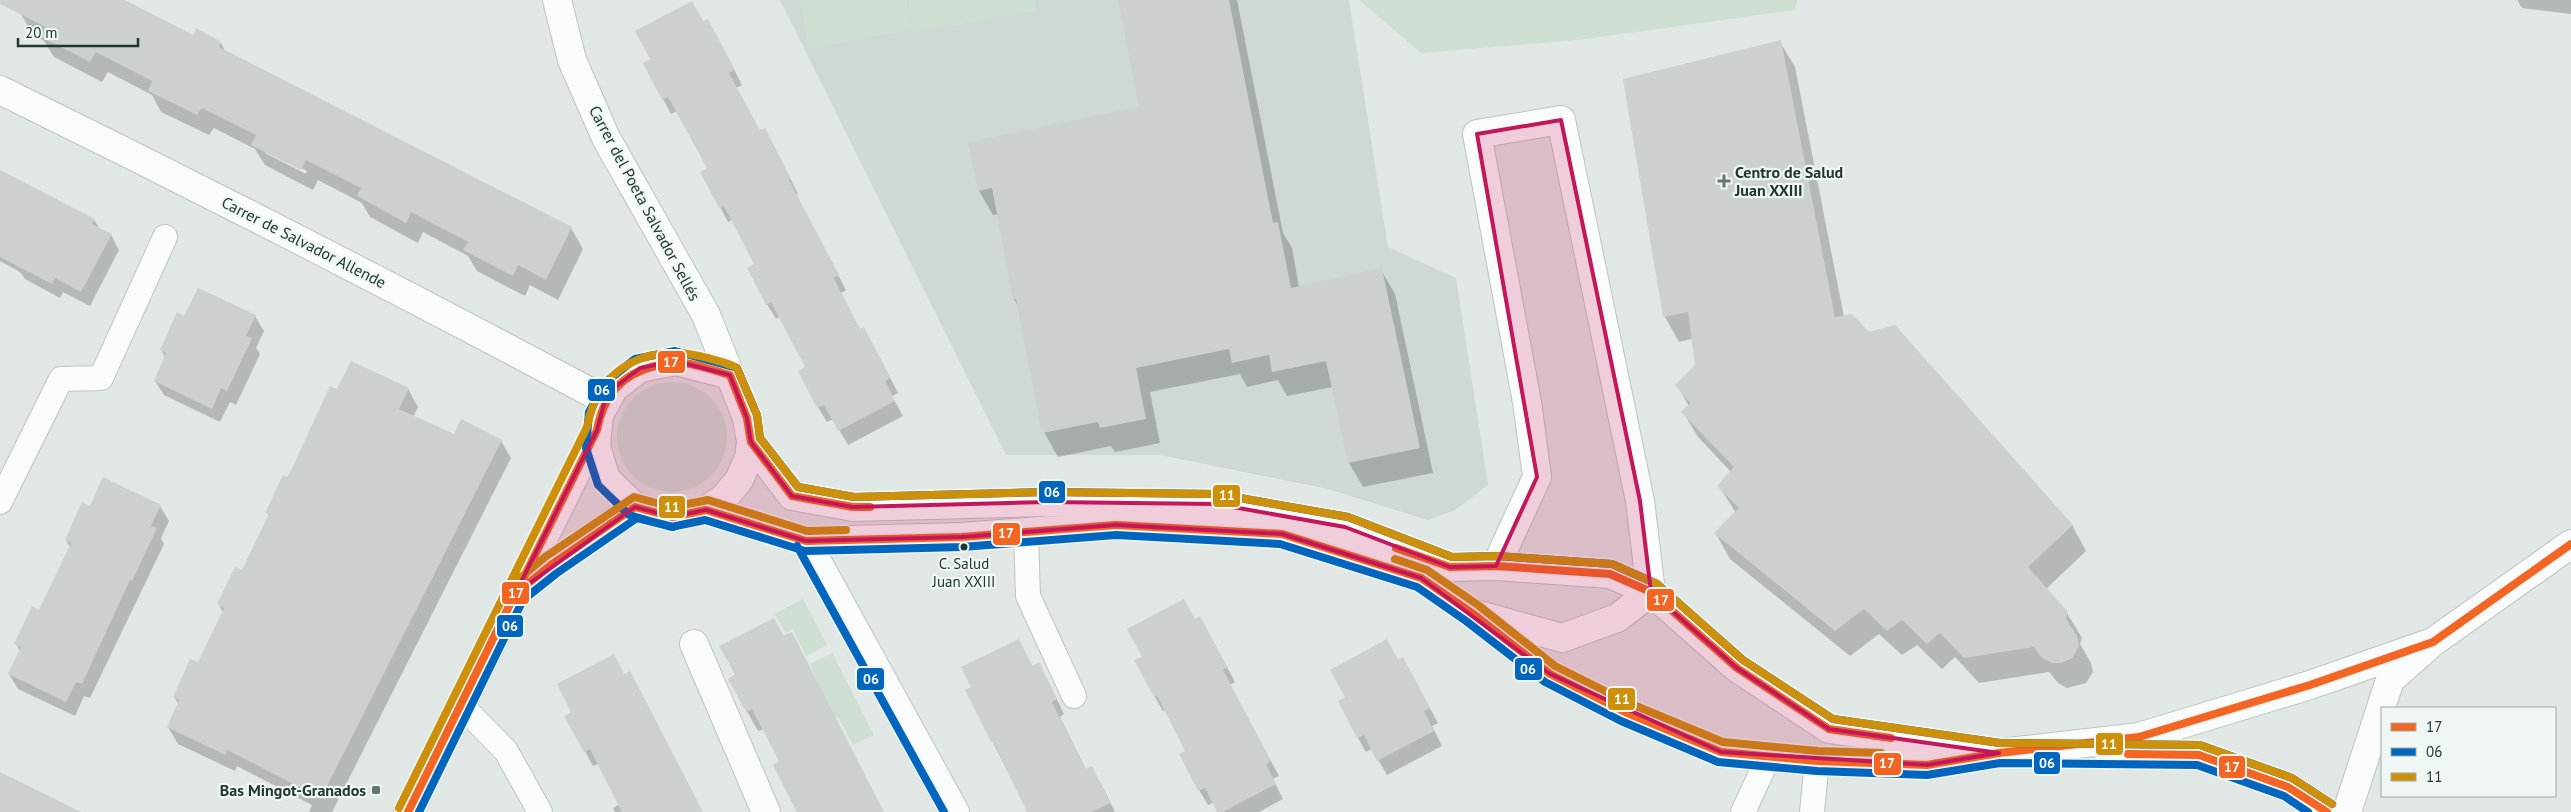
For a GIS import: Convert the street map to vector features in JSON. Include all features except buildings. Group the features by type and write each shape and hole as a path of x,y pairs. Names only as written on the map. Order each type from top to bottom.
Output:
{"street":[{"name":"Carrer del Poeta Salvador Sellés","path":"557,0 572,60 606,138 706,315 730,376"},
{"name":"Carrer de Salvador Allende","path":"0,90 190,184 473,329 605,400"},
{"path":"1496,566 1537,477 1527,402 1477,134 1561,120 1640,501 1651,592"},
{"path":"676,361 730,376 747,418 751,442 749,457 739,480 724,498 706,510 672,517 635,507 606,479 596,446 599,415 605,400 614,388 640,368 676,361"},
{"path":"408,812 597,430"},
{"path":"751,442 792,496 853,507 1047,502 1216,504 1345,527 1450,567 1496,566 1610,574 1651,592 1737,668 1829,729 1999,753 2199,755 2288,787 2327,812"},
{"path":"516,594 551,564 635,507"},
{"path":"706,510 806,541 962,537 1116,525 1282,534 1421,578 1472,613 1550,674 1624,712 1721,752 1817,761 1928,765 1999,753 2139,737 2310,686 2433,642"},
{"path":"806,541 955,812"},
{"path":"2381,707 2390,680 2433,642 2571,544"},
{"path":"1472,613 1562,638 1618,618 1651,592"},
{"path":"694,644 766,812"},
{"path":"2347,812 2381,708"}],"lane":[{"path":"0,502 60,379 101,378 166,237"},
{"path":"1026,533 1028,596 1074,696"},
{"path":"461,705 506,751 540,812"},
{"path":"1743,812 1769,756"},
{"path":"1812,812 1817,761"}],"highlighted area":[{"path":"1561,120 1640,501 1651,592 1737,668 1829,729 1999,753 1927,765 1721,752 1550,674 1421,578 1282,534 1116,525 962,537 806,541 706,510 672,517 635,507 515,594 597,430 605,400 614,388 640,368 676,361 730,375 747,418 751,442 792,496 853,507 1047,502 1216,504 1345,527 1450,567 1496,566 1537,477 1477,134"}],"shaded area":[{"path":"780,0 1349,0 1388,247 1456,278 1488,485 1455,510 1428,520 1328,489 1160,455 1006,455"}],"green space":[{"path":"800,0 906,0 912,26 908,0 1035,0 1037,11 913,32 912,29 809,49"},
{"path":"1359,0 1797,0 1795,10 1578,40 1421,53"},
{"path":"672,382 693,386 711,398 723,416 727,437 723,458 711,476 693,488 672,492 651,488 633,476 621,458 617,437 621,416 633,398 651,386"},
{"path":"803,599 827,645 806,656 793,629 786,633 775,614"},
{"path":"832,653 874,735 853,745 838,717 834,719 810,664"}],"transit line":[{"name":"06","path":"2308,812 2284,796 2197,765 2000,763 1927,775 1817,771 1718,762 1621,721 1545,682 1466,621 1417,587 1280,544 1116,535 962,547 805,551 705,520 671,527 629,515 598,485 586,448 589,412 606,382 635,359 675,351 737,368 757,415 760,438 798,487 854,497 1047,492 1217,494 1348,517 1452,557 1497,556 1612,564 1657,584 1743,660 1833,719 2000,743 2200,745 2292,778 2332,804"},
{"name":"11","path":"399,808 587,427 593,406 603,388 615,374 630,363 647,356 666,353 708,358 737,368 757,415 760,438 798,487 854,497 1047,492 1217,494 1348,517 1452,557 1497,556 1612,564 1657,584 1743,660 1833,719 2000,743 2200,745 2292,778 2332,804"},
{"name":"17","path":"522,581 597,430 609,397 623,381 632,375 666,363 688,363 730,375 747,418 751,442 792,496 853,507 870,507"},
{"name":"11","path":"520,578 545,557 634,497 672,507 708,500 807,531 846,530"},
{"name":"17","path":"408,812 515,594 551,565 635,507 672,517 706,510 806,541 962,537 1116,525 1282,534 1421,578 1472,613 1550,674 1625,712 1721,752 1817,761 1927,765 1999,753 2139,737 2310,685 2433,642 2571,544"},
{"name":"06","path":"419,812 523,600 557,573 637,518 673,527"},
{"name":"06","path":"797,546 944,812"},
{"name":"17","path":"1396,548 1450,567 1496,566 1610,574 1651,592 1737,668 1829,729 1891,738"},
{"name":"11","path":"1395,559 1427,570 1478,605 1555,666 1629,703 1723,742 1818,751 1881,753"},
{"name":"17","path":"2128,754 2199,755 2288,787 2327,812"}],"place":[{"name":"Centro de Salud Juan XXIII","path":"1724,181"},
{"name":"C. Salud Juan XXIII","path":"964,547"},
{"name":"Bas Mingot-Granados","path":"376,790"}]}
